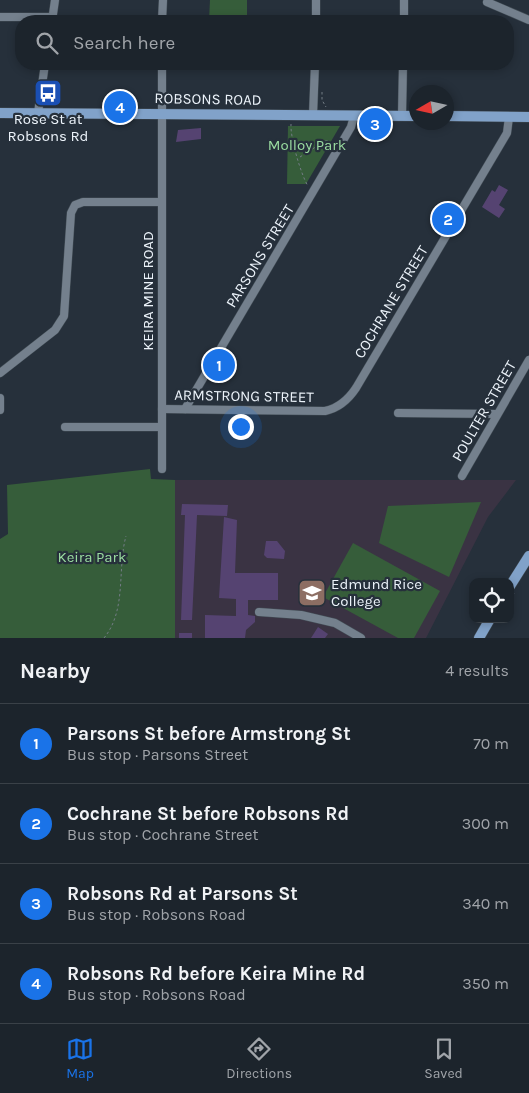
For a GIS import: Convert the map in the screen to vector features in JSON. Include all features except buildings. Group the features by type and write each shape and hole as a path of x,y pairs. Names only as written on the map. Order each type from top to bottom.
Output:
{"main road":[{"name":"ROBSONS ROAD","path":"0,113 409,116"},
{"path":"454,116 529,117"},
{"path":"514,580 529,556"},
{"path":"479,638 488,623"}],"street":[{"path":"53,15 55,0"},
{"path":"162,0 162,15"},
{"path":"316,0 316,15"},
{"path":"404,0 404,15"},
{"path":"487,2 529,20"},
{"path":"0,17 15,18"},
{"path":"38,113 44,70"},
{"name":"KEIRA MINE ROAD","path":"162,70 162,469"},
{"path":"313,115 315,70"},
{"path":"402,116 403,70"},
{"name":"PARSONS STREET","path":"185,408 313,193 351,127 354,116"},
{"name":"COCHRANE STREET","path":"325,411 341,405 356,388 507,133 509,117"},
{"path":"0,373 55,330 64,316 71,213 75,206 83,202 161,202"},
{"name":"POULTER STREET","path":"462,476 529,360"},
{"path":"0,398 0,410"},
{"name":"ARMSTRONG STREET","path":"162,409 325,411"},
{"path":"398,413 497,414"},
{"path":"65,427 161,427"},
{"path":"259,612 301,615 335,623 361,638"}],"path":[{"path":"322,90 323,104 332,107"},
{"path":"291,122 294,146 304,179 313,193"},
{"path":"299,158 329,141"},
{"path":"104,638 110,631 116,614 126,536"}],"shaded area":[{"name":"Edmund Rice College","path":"175,480 516,480 488,517 426,638 175,638"}],"green space":[{"path":"210,0 247,0 247,15 209,15"},
{"name":"Molloy Park","path":"288,126 340,126 306,184 287,184"},
{"name":"Keira Park","path":"150,469 151,479 175,480 175,638 0,638 0,539 8,534 7,485"},
{"path":"481,502 449,577 379,543 388,506"},
{"path":"353,543 440,591 414,638 398,638 323,597"}],"place":[{"name":"Rose St at Robsons Rd","path":"48,93"},
{"name":"Robsons Rd before Keira Mine Rd","path":"120,107"},
{"name":"Robsons Rd at Parsons St","path":"375,124"},
{"name":"Cochrane St before Robsons Rd","path":"448,219"},
{"name":"Parsons St before Armstrong St","path":"219,365"},
{"name":"Edmund Rice College","path":"312,593"}]}
